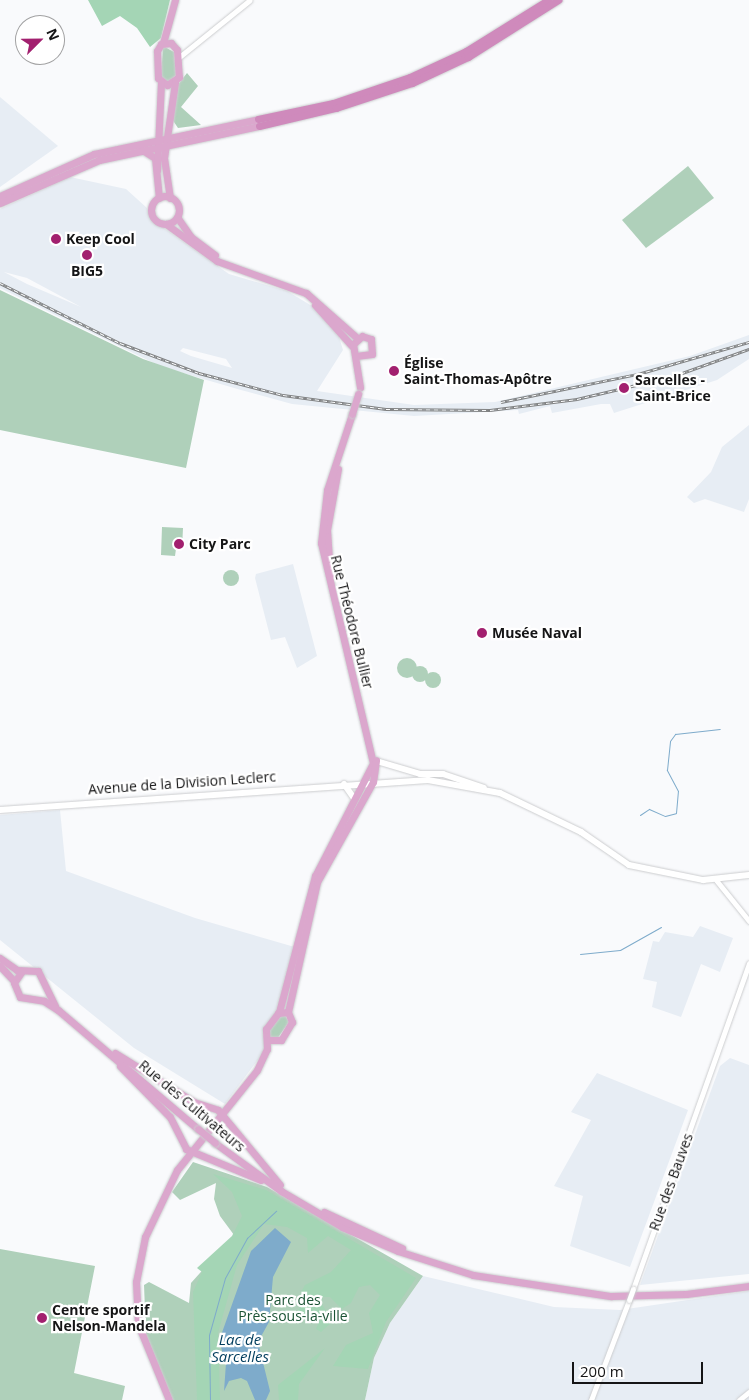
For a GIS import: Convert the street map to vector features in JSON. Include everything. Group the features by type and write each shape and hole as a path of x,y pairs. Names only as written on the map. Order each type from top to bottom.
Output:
{"highway":[{"path":"467,54 548,0"},
{"path":"258,122 360,101 467,54 558,0"}],"main road":[{"path":"174,3 163,43 157,51 161,82 162,141 170,198 178,206 177,217 197,242 242,268"},
{"path":"157,170 175,83 178,58 175,46 174,3"},
{"path":"163,43 175,46"},
{"path":"161,82 175,83"},
{"path":"168,110 170,126 182,134"},
{"path":"83,165 140,149 182,134 258,122"},
{"path":"0,196 86,157 258,122"},
{"path":"0,203 83,165 162,141"},
{"path":"140,149 153,155 157,170 159,198 152,213 202,252 279,282 320,308 354,343"},
{"path":"159,198 170,198"},
{"path":"166,224 177,217"},
{"name":"Rue Théodore Bullier","path":"359,391 354,343 373,342 374,352 366,358 359,391 326,495 321,543 374,760"},
{"path":"356,356 366,358"},
{"path":"169,1400 140,1331 138,1269 150,1224 191,1152 223,1114 265,1055 292,1024 288,1012 317,882 369,782 374,760 420,774 450,776 487,790 581,832 621,862 716,880 749,875"},
{"name":"Avenue de la Division Leclerc","path":"0,810 369,782 428,780 487,790"},
{"path":"265,1055 267,1040 265,1031 279,1012 315,876 354,800 369,782"},
{"path":"344,784 354,800"},
{"path":"0,958 22,971 38,971 58,1010"},
{"path":"0,966 14,981 20,997 34,1000 58,1010 98,1043 170,1117 178,1136 191,1152 268,1182"},
{"path":"14,981 22,971"},
{"path":"34,1000 45,986"},
{"path":"279,1012 288,1012"},
{"path":"267,1040 275,1043"},
{"path":"98,1043 194,1102 223,1114 280,1185"},
{"name":"Rue des Cultivateurs","path":"98,1043 268,1182 378,1243 506,1282 620,1296 749,1286"},
{"name":"Rue des Cultivateurs","path":"216,1141 280,1185 386,1241 501,1277 625,1292 749,1282"}],"street":[{"path":"178,58 188,48 250,0"},
{"path":"175,46 188,48"},
{"path":"716,880 749,921"},
{"name":"Rue des Bauves","path":"591,1400 633,1289 749,963"},
{"path":"739,1400 749,1392"}],"shaded area":[{"path":"0,97 58,146 0,187"},
{"path":"70,177 126,189 147,208 151,219 229,274 287,291 312,306 339,337 343,350 317,391 414,405 495,402 690,356 749,335 749,359 717,380 614,413 610,404 552,413 550,406 519,414 518,410 414,416 292,404 162,367 0,288 0,209","holes":["4,272 27,278 81,307 27,284","183,348 226,359 232,368 191,356 180,351"]},
{"path":"749,425 749,499 744,512 705,499 694,503 687,497 711,472 722,447"},
{"path":"293,564 317,656 297,668 285,637 271,640 255,578 256,574"},
{"path":"60,810 66,871 195,918 305,950 277,1034 225,1104 134,1048 0,940 0,815"},
{"path":"700,926 733,938 720,972 701,964 681,1017 652,1007 657,982 643,979 653,941 659,942 665,932 693,937"},
{"path":"730,1058 749,1065 749,1274 640,1285 720,1066"},
{"path":"597,1073 688,1110 630,1267 570,1246 583,1196 554,1186 591,1120 571,1112"},
{"path":"423,1276 554,1307 620,1310 749,1291 749,1400 365,1400 374,1358 390,1323"}],"green space":[{"path":"88,0 170,0 161,38 150,47 137,28 120,16 102,26"},
{"path":"163,46 174,52 176,75 168,82 161,77"},
{"path":"187,73 198,86 181,107 201,125 178,128 172,119 177,86"},
{"path":"688,166 714,198 646,248 622,220"},
{"path":"0,290 143,359 204,380 186,468 0,430"},
{"path":"162,527 183,528 182,549 176,549 175,556 161,555"},
{"path":"231,570 239,578 231,586 223,578"},
{"path":"407,658 414,661 417,668 414,675 407,678 400,675 397,668 400,661"},
{"path":"420,666 428,674 420,682 412,674"},
{"path":"433,672 441,680 433,688 425,680"},
{"path":"285,1015 289,1022 277,1039 269,1038 269,1031 279,1016"},
{"name":"Parc des Près-sous-la-ville","path":"193,1162 267,1187 423,1276 390,1323 374,1358 365,1400 173,1400 146,1337 144,1285 149,1282 189,1303 191,1283 234,1235 220,1216 214,1199 216,1183 180,1200 172,1192"},
{"path":"213,1174 266,1190 416,1278 386,1322 368,1369 333,1366 346,1345 373,1333 369,1313 380,1295 370,1285 359,1287 351,1303 342,1309 330,1297 323,1297 321,1303 333,1321 321,1332 316,1329 320,1319 306,1322 298,1310 308,1299 301,1292 305,1285 331,1272 351,1250 328,1236 308,1253 307,1238 287,1227 264,1224 237,1265 218,1333 220,1400 197,1400 193,1292 202,1272 197,1268 232,1236 242,1216 232,1192"},
{"name":"Centre sportif Nelson-Mandela","path":"0,1249 95,1266 74,1373 125,1386 122,1400 0,1400"},
{"path":"325,1348 299,1384 298,1400 279,1400 278,1385"}],"water":[{"name":"Lac de Sarcelles","path":"275,1228 291,1242 273,1277 269,1322 258,1342 270,1391 266,1400 255,1400 247,1381 241,1378 229,1381 224,1391 226,1363 219,1341 251,1251"}],"waterway":[{"path":"640,815 649,809 665,816 676,813 678,791 667,770 670,741 675,734 720,729"},
{"path":"580,954 620,950 661,927"},
{"path":"210,1400 209,1335 225,1278 247,1238 276,1211"}],"railway":[{"path":"0,283 120,343 199,373 283,395 386,409 490,410 577,399 674,376 749,349"},
{"path":"501,402 638,374 749,342"}],"place":[{"name":"Keep Cool","path":"56,239"},
{"name":"BIG5","path":"87,255"},
{"name":"Église Saint-Thomas-Apôtre","path":"394,371"},
{"name":"Sarcelles - Saint-Brice","path":"624,388"},
{"name":"City Parc","path":"179,544"},
{"name":"Musée Naval","path":"482,633"},
{"name":"Centre sportif Nelson-Mandela","path":"42,1318"}]}
